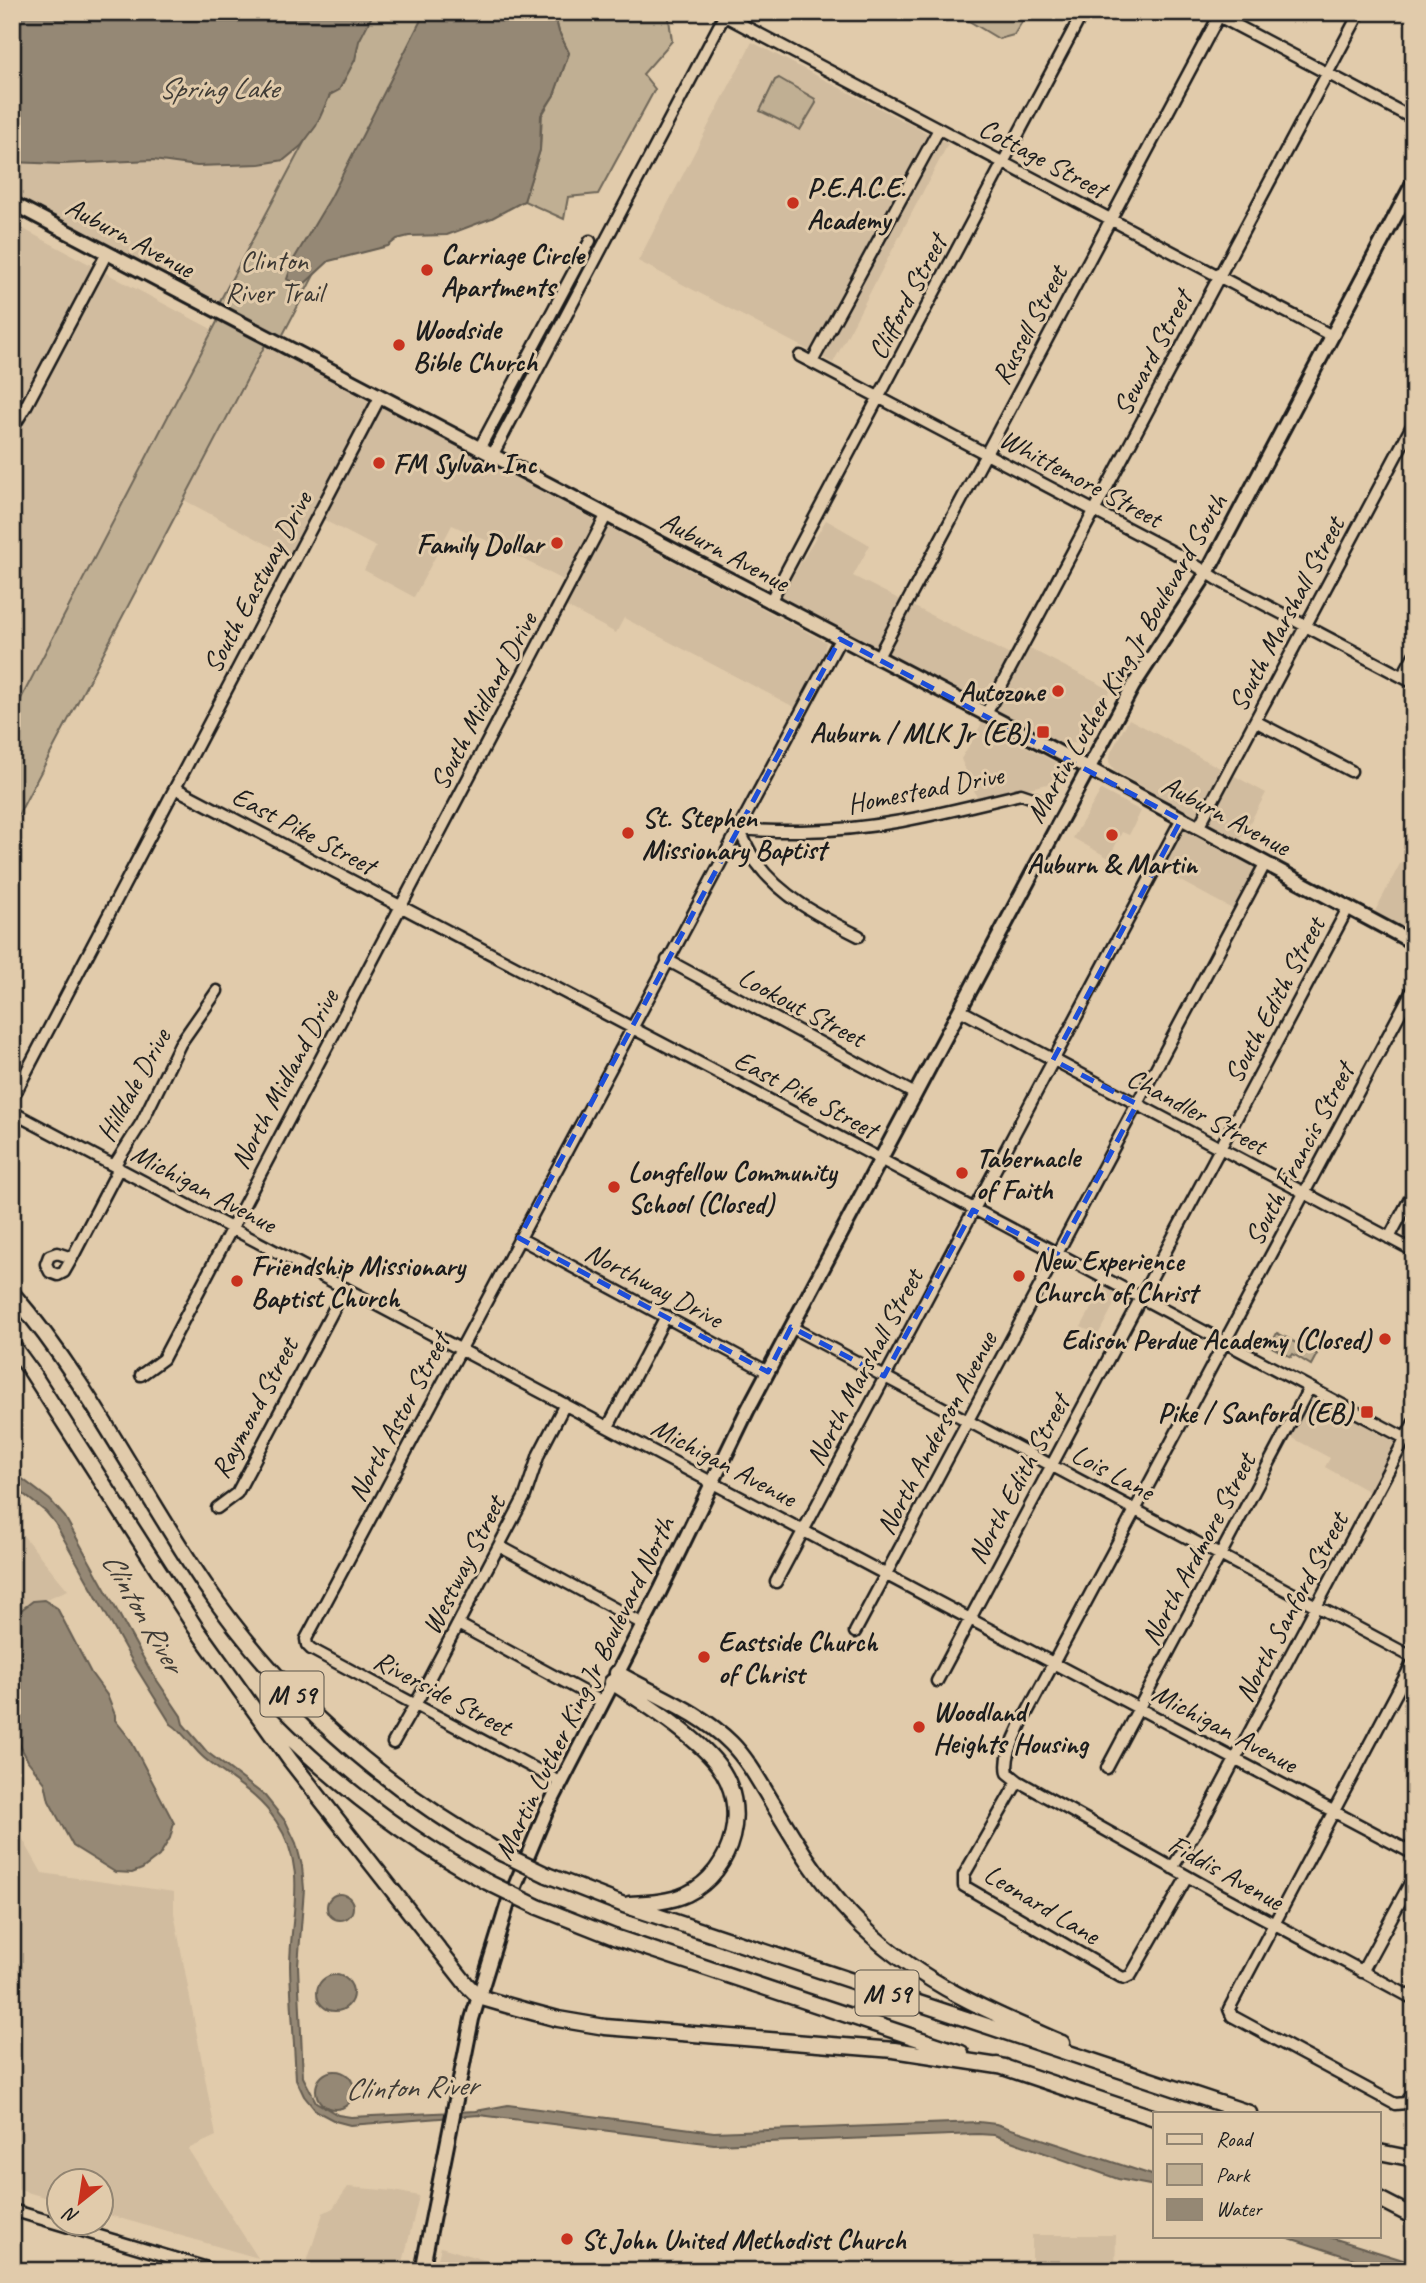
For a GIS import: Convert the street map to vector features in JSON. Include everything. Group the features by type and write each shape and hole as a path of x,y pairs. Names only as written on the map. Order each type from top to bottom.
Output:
{"highway":[{"name":"M 59","path":"12,1293 60,1354 217,1602 277,1678 330,1731 382,1776 448,1822 547,1875 624,1905 1246,2112"},
{"name":"M 59","path":"12,1345 44,1391 178,1604 229,1672 287,1735 349,1791 421,1844 487,1882 538,1907 614,1937 1153,2117"},
{"path":"229,1672 290,1760 448,1962 479,1997 558,2019 605,2027 894,2050 1005,2067"},
{"path":"615,1678 709,1755 728,1781 735,1810 733,1834 726,1854 708,1880 693,1891 674,1899 624,1905"},
{"path":"615,1678 696,1717 731,1743 833,1895 861,1925 905,1963 947,1991 977,2006 1150,2081"},
{"path":"1380,2152 1414,2159"},
{"path":"1380,2200 1414,2217"}],"main road":[{"name":"Martin Luther King Jr Boulevard South","path":"880,1160 1088,768 1146,665 1208,573 1414,181"},
{"name":"Auburn Avenue","path":"12,203 1088,768 1414,943"},
{"name":"Martin Luther King Jr Boulevard North","path":"422,2271 456,2096 479,1997 519,1872 560,1782 643,1624 712,1481 880,1160"}],"street":[{"name":"Clifford Street","path":"770,602 1083,12"},
{"name":"Seward Street","path":"985,716 1360,12"},
{"path":"1217,14 1414,119"},
{"name":"Russell Street","path":"877,659 1217,14"},
{"name":"Cottage Street","path":"492,456 722,20 727,17 1332,336"},
{"path":"812,362 939,129"},
{"path":"479,449 590,241"},
{"path":"12,429 107,253"},
{"name":"Whittemore Street","path":"800,356 1414,683"},
{"name":"South Eastway Drive","path":"12,1099 380,397"},
{"name":"South Marshall Street","path":"1198,828 1414,422"},
{"name":"South Midland Drive","path":"400,907 606,516"},
{"name":"North Astor Street","path":"306,1643 839,639"},
{"path":"1402,677 1414,655"},
{"path":"1255,721 1351,772"},
{"name":"East Pike Street","path":"175,788 1410,1441"},
{"name":"Homestead Drive","path":"737,828 797,831 863,827 922,819 1021,794 1036,799"},
{"path":"973,1210 1181,820"},
{"path":"737,828 757,863 782,889 812,911 859,936"},
{"name":"North Anderson Avenue","path":"855,1632 1265,864"},
{"name":"North Midland Drive","path":"141,1375 163,1359 400,907"},
{"name":"South Edith Street","path":"1140,1299 1348,908"},
{"name":"Lookout Street","path":"667,960 915,1094"},
{"name":"South Francis Street","path":"1018,1781 1010,1776 1007,1770 1015,1738 1414,987"},
{"name":"Hilldale Drive","path":"72,1258 180,1044 217,990"},
{"name":"Chandler Street","path":"960,1010 1414,1251"},
{"name":"Michigan Avenue","path":"12,1112 1414,1854"},
{"path":"1389,1238 1414,1191"},
{"name":"North Marshall Street","path":"776,1582 973,1210"},
{"name":"Northway Drive","path":"519,1238 768,1371"},
{"name":"Raymond Street","path":"217,1508 237,1493 345,1288"},
{"name":"North Edith Street","path":"937,1682 1140,1299"},
{"path":"608,1427 666,1316"},
{"name":"Lois Lane","path":"791,1327 1414,1659"},
{"name":"North Ardmore Street","path":"1107,1768 1309,1388"},
{"name":"Westway Street","path":"393,1744 527,1492 539,1454 565,1404"},
{"name":"North Sanford Street","path":"1171,1868 1195,1835 1317,1606 1410,1441 1414,1422"},
{"path":"499,1546 643,1624"},
{"path":"458,1625 602,1702"},
{"name":"Riverside Street","path":"306,1643 310,1648 560,1782"},
{"path":"1414,1659 1229,2006 1232,2016 1395,2104 1404,2104 1414,2092"},
{"name":"Fiddis Avenue","path":"1018,1781 1187,1877 1414,1999"},
{"name":"Leonard Lane","path":"1018,1781 964,1875 964,1886 1121,1977 1127,1978 1132,1974 1187,1877"},
{"path":"1362,1972 1414,1876"},
{"path":"12,2210 217,2271"}],"highlighted area":[{"path":"840,639 1181,820 1053,1060 1137,1104 1057,1254 973,1210 884,1376 791,1327 768,1372 519,1238"}],"shaded area":[{"name":"P.E.A.C.E. Academy","path":"752,42 948,144 833,363 638,261"},
{"path":"303,143 219,303 12,194 12,161"},
{"path":"12,223 217,332 12,716"},
{"path":"265,345 826,642 824,653 796,708 624,618 616,633 565,606 575,586 452,525 414,597 364,570 376,547 314,515 291,557 184,500"},
{"path":"826,520 870,545 853,576 1010,655 1017,642 1111,690 1082,741 1066,745 1002,715 781,596"},
{"path":"1129,719 1266,793 1240,841 1115,771 1109,762 1111,752"},
{"path":"982,723 1062,766 1065,780 978,800 961,759"},
{"path":"1101,790 1141,811 1129,835 1122,832 1109,858 1073,838"},
{"path":"1183,829 1258,869 1236,911 1160,870"},
{"path":"1401,862 1414,869 1414,935 1374,913"},
{"path":"1104,1285 1120,1293 1098,1335 1081,1327"},
{"path":"1312,1396 1401,1442 1373,1494 1325,1467 1330,1458 1291,1437"},
{"path":"12,1522 68,1590 44,1600 12,1622"},
{"path":"12,1820 42,1873 174,1892 174,1913 216,2136 188,2149 258,2258 116,2217 116,2168 46,2168 46,2197 12,2188"},
{"path":"348,2187 419,2196 401,2271 304,2271 323,2213 333,2208"},
{"path":"1032,2235 1116,2235 1115,2271 1032,2271"},
{"path":"441,2247 514,2269 435,2271"}],"green space":[{"name":"Clinton River Trail","path":"373,12 451,12 275,350 265,345 12,827 12,716 218,320 212,316"},
{"path":"554,12 668,12 672,41 643,74 655,89 598,194 568,197 564,219 524,201 540,150 542,115 554,95 569,53 559,32"},
{"path":"954,12 1028,12 1014,35 999,39"},
{"path":"779,78 815,99 816,103 800,130 760,111 775,80"},
{"path":"1277,1333 1317,1354 1311,1365 1293,1354 1291,1357 1270,1346"}],"water":[{"name":"Spring Lake","path":"12,12 374,12 359,41 355,60 339,90 330,95 316,126 301,146 284,160 260,164 197,166 153,160 61,164 12,162"},
{"path":"425,12 554,12 559,32 569,53 554,95 541,115 540,150 524,201 492,218 447,235 409,236 397,239 388,246 329,261 301,287 287,279 294,259 331,197"},
{"path":"12,1471 50,1500 65,1517 150,1670 181,1716 183,1724 207,1752 265,1796 286,1822 296,1843 302,1866 304,1889 298,1966 303,2077 316,2102 338,2115 351,2117 476,2111 508,2105 714,2132 979,2122 996,2124 1153,2175 1153,2186 1118,2179 994,2135 714,2144 479,2115 350,2125 316,2111 304,2096 296,2079 290,1966 295,1874 286,1839 261,1802 204,1758 171,1724 135,1666 55,1523 46,1512 12,1485"},
{"path":"44,1600 57,1608 91,1673 107,1695 115,1720 130,1739 174,1823 170,1838 159,1856 132,1873 115,1872 73,1846 49,1801 45,1783 28,1761 12,1730 12,1617 33,1601"},
{"path":"340,1894 349,1898 353,1907 349,1916 340,1920 331,1916 327,1907 331,1898"},
{"path":"335,1975 348,1980 353,1993 348,2006 335,2011 322,2006 317,1993 322,1980"},
{"path":"335,2071 348,2077 354,2090 348,2103 335,2109 322,2103 316,2090 322,2077"},
{"path":"1289,2238 1332,2238 1414,2265 1414,2271 1391,2271"}],"place":[{"name":"P.E.A.C.E. Academy","path":"793,203"},
{"name":"Carriage Circle Apartments","path":"427,270"},
{"name":"Woodside Bible Church","path":"399,345"},
{"name":"FM Sylvan Inc","path":"379,463"},
{"name":"Family Dollar","path":"557,543"},
{"name":"Autozone","path":"1058,691"},
{"name":"Auburn / MLK Jr (EB)","path":"1043,732"},
{"name":"St. Stephen Missionary Baptist","path":"628,833"},
{"name":"Auburn & Martin","path":"1112,835"},
{"name":"Tabernacle of Faith","path":"962,1173"},
{"name":"Longfellow Community School (Closed)","path":"614,1187"},
{"name":"New Experience Church of Christ","path":"1019,1276"},
{"name":"Friendship Missionary Baptist Church","path":"237,1281"},
{"name":"Edison Perdue Academy (Closed)","path":"1385,1339"},
{"name":"Pike / Sanford (EB)","path":"1367,1412"},
{"name":"Eastside Church of Christ","path":"704,1657"},
{"name":"Woodland Heights Housing","path":"919,1727"},
{"name":"St John United Methodist Church","path":"567,2239"}],"water label":[{"name":"Clinton River","path":"143,1612"},
{"name":"Clinton River","path":"411,2087"}]}
